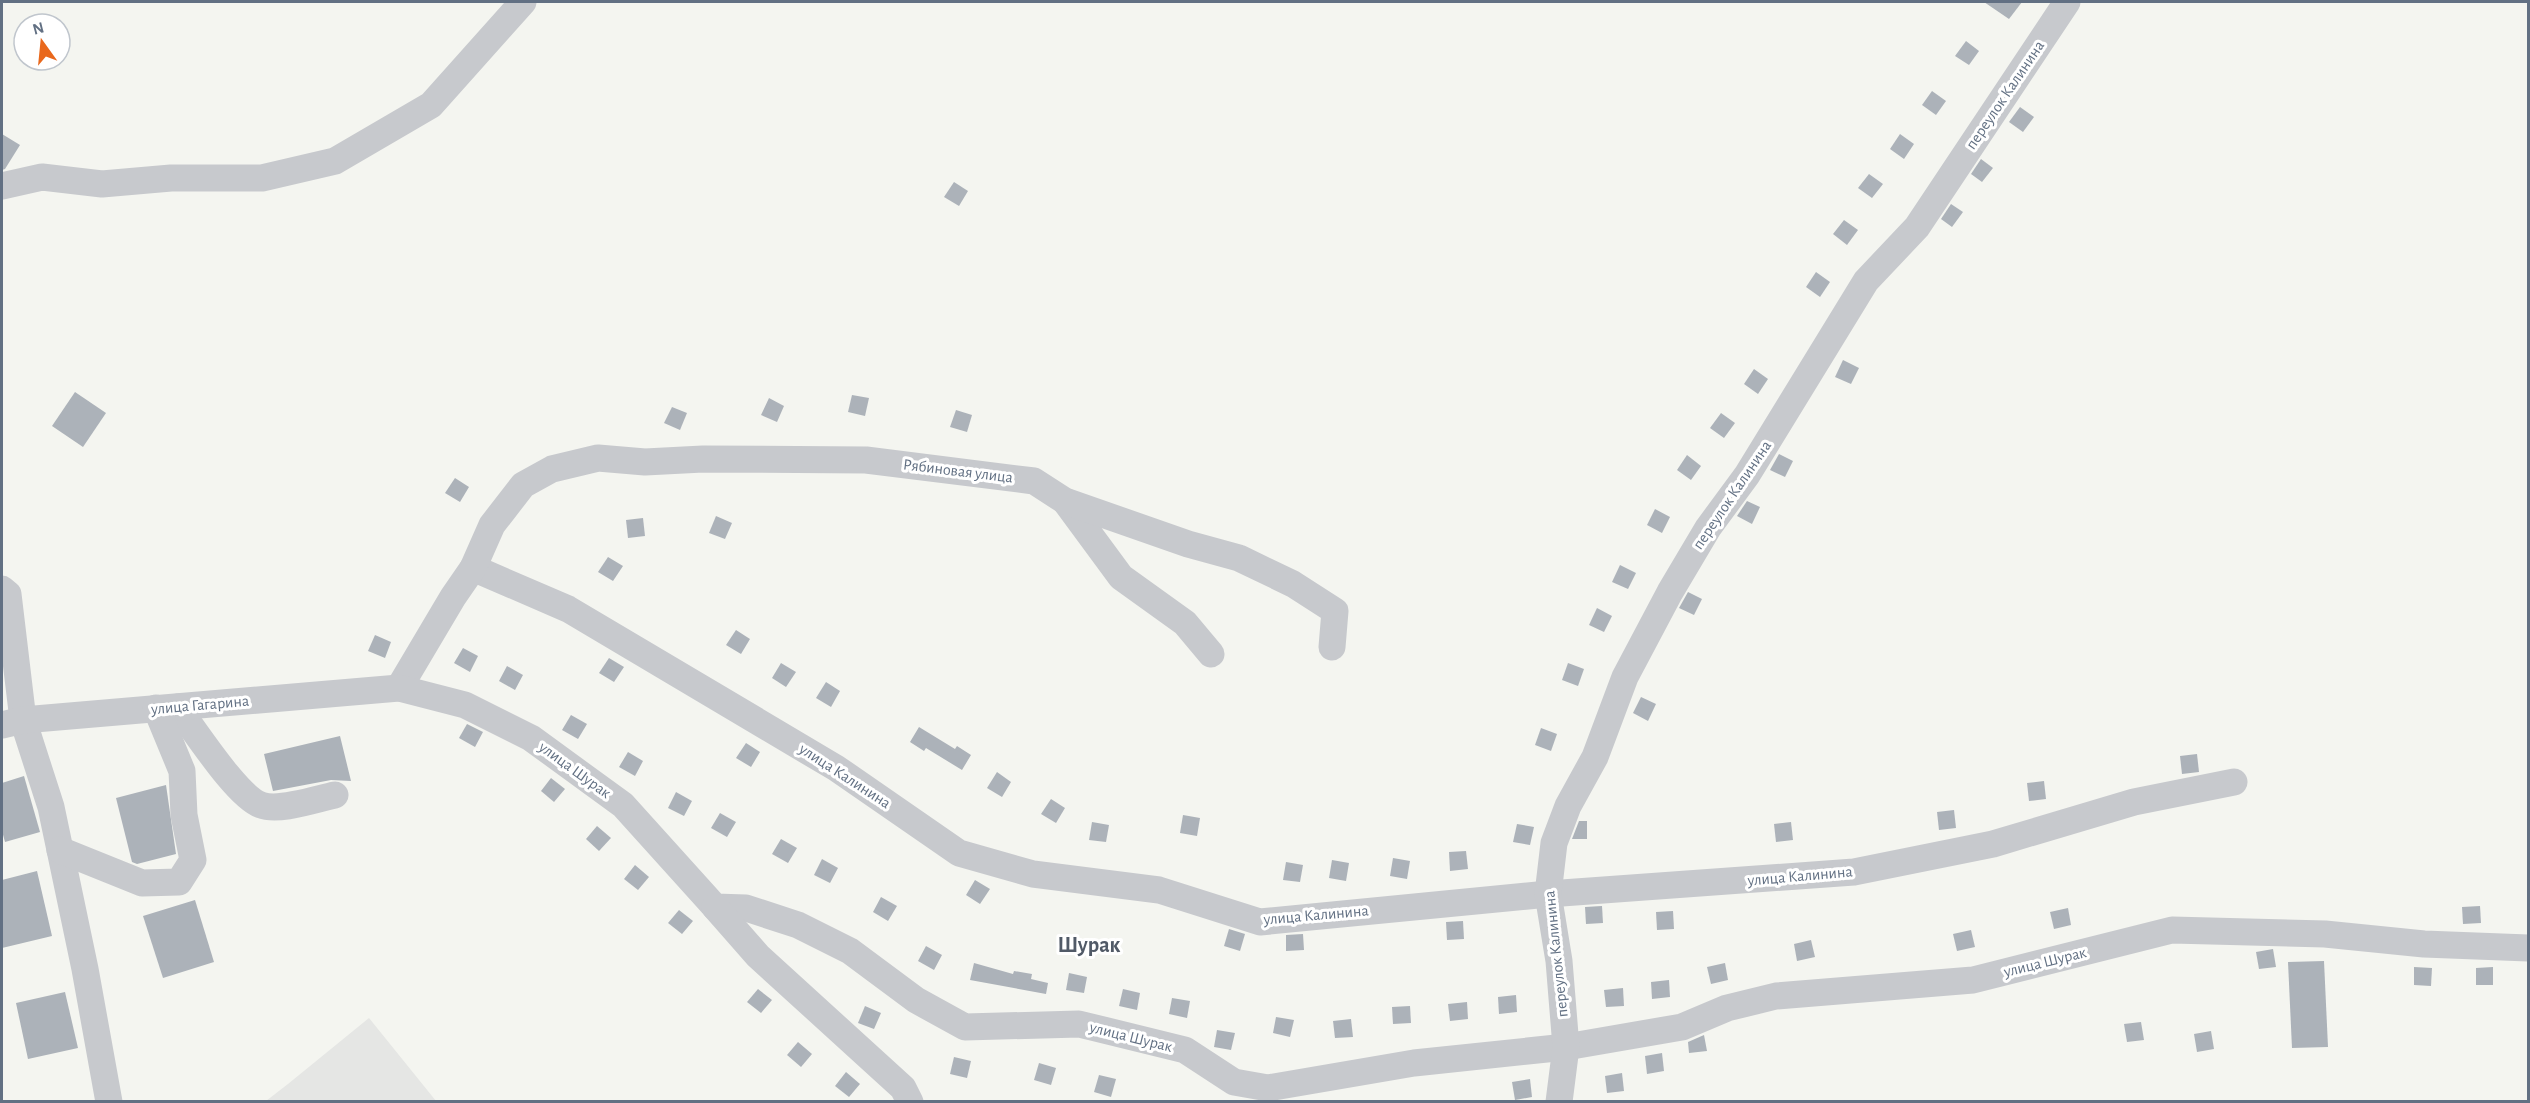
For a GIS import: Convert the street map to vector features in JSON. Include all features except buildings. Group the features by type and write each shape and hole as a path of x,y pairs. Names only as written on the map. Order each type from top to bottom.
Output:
{"street":[{"path":"2,186 42,177 102,184 171,178 262,178 335,161 431,105 523,2"},
{"name":"переулок Калинина","path":"1566,1047 1558,961 1548,894 1554,843 1568,806 1595,757 1625,677 1670,592 1708,528 1747,475 1866,281 1917,227 2067,2"},
{"name":"Рябиновая улица","path":"473,568 492,525 523,485 552,469 598,458 645,462 703,459 866,460 1034,481 1065,501 1117,517 1188,544 1239,558 1293,584 1335,611 1332,647"},
{"path":"1065,501 1121,577 1185,623 1211,654"},
{"path":"399,688 453,597 473,568"},
{"name":"улица Калинина","path":"473,568 568,609 836,768 959,853 1033,874 1159,890 1260,922 1548,894 1854,872 1994,844 2134,802 2234,782"},
{"path":"2,589 8,594 12,723 51,807 109,1101"},
{"name":"улица Гагарина","path":"12,723 166,707 399,688"},
{"name":"улица Шурак","path":"399,688 465,705 531,738 623,805 758,956 903,1088 910,1101"},
{"path":"60,850 141,882 179,882 193,860 184,815 182,771 166,707"},
{"path":"166,707 236,785 261,805 291,805 334,795"},
{"name":"улица Шурак","path":"715,907 746,908 798,925 850,951 916,1000 965,1027 1079,1024 1185,1050 1234,1082 1268,1088 1414,1063 1566,1047 1682,1027 1727,1008 1776,996 1973,980 2172,930 2325,934 2424,944 2529,948"},
{"path":"1559,1101 1566,1047"}],"shaded area":[{"path":"369,1018 436,1101 266,1101 288,1084"}],"district":[{"name":"Шурак","path":"1089,945"}]}
